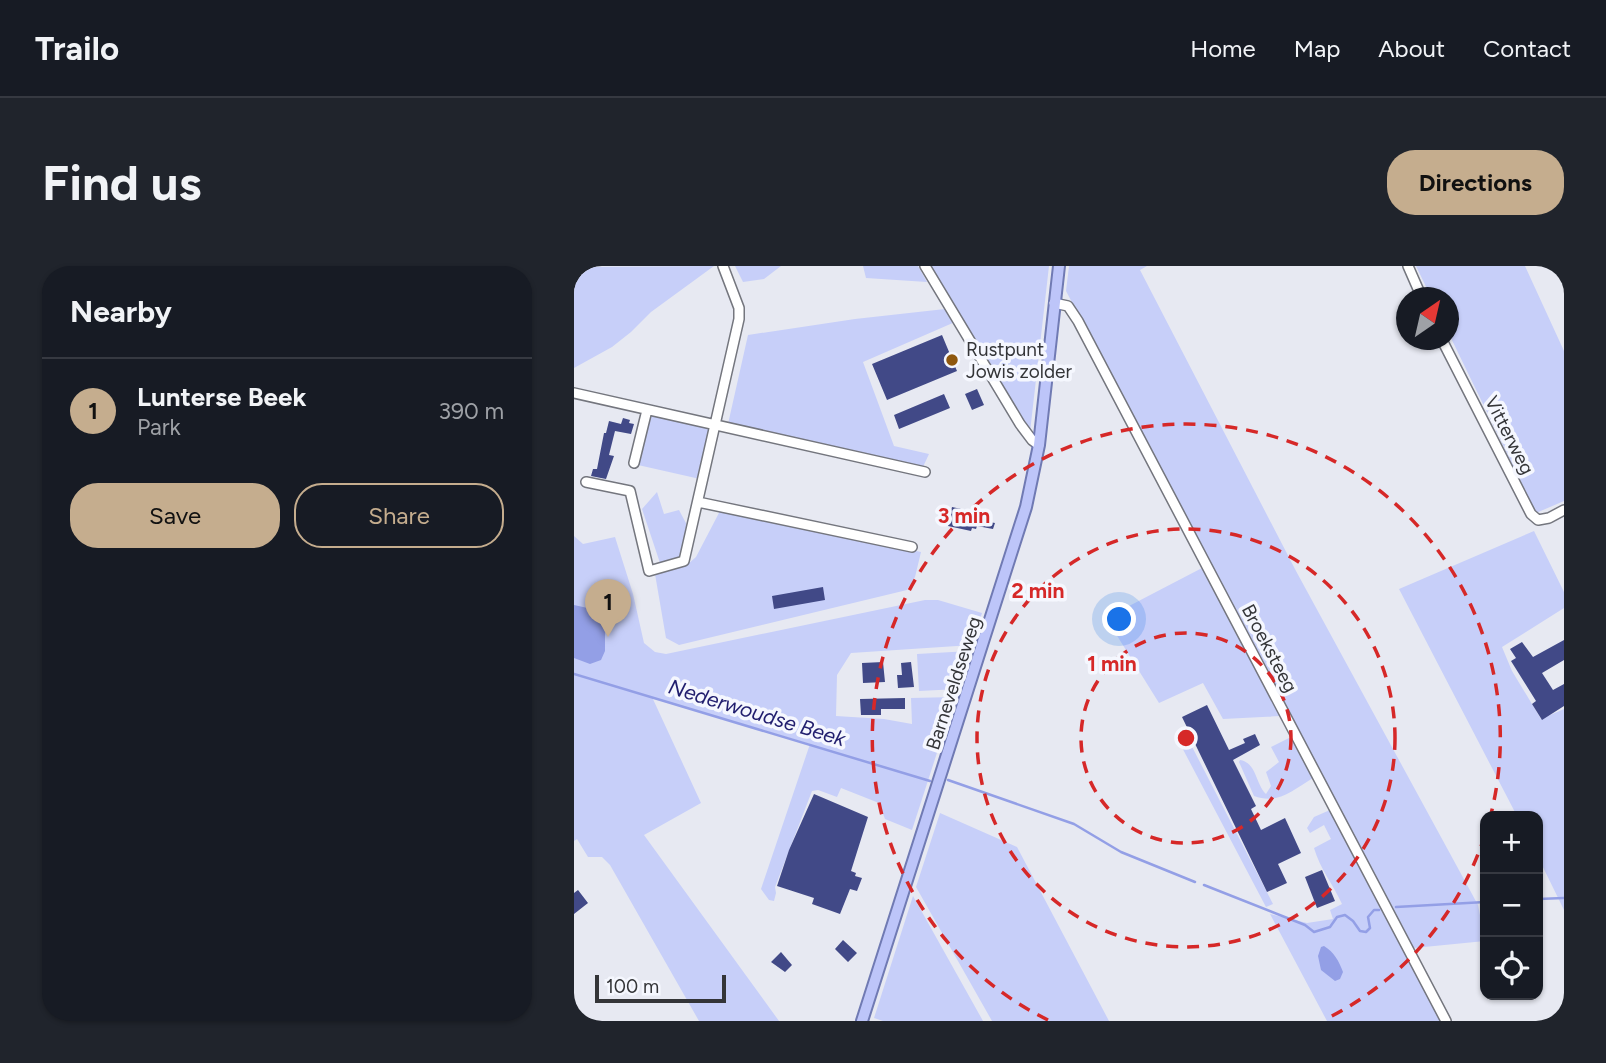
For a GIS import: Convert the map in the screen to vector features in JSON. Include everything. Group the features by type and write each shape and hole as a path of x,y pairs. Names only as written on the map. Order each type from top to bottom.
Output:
{"main road":[{"name":"Barneveldseweg","path":"862,1021 1026,507 1039,445 1059,266"}],"street":[{"path":"586,482 631,491 649,571 684,561 739,319 739,307 723,266"},
{"path":"925,266 1020,424 1039,445"},
{"path":"1408,266 1417,287"},
{"name":"Broeksteeg","path":"1054,303 1068,306 1072,310 1447,1021"},
{"name":"Vitterweg","path":"1447,350 1531,514 1538,520 1564,510"},
{"path":"574,393 925,472"},
{"path":"634,463 647,410"},
{"path":"698,502 912,547"}],"shaded area":[{"path":"714,266 651,312 612,347 574,368 574,267"},
{"path":"735,266 781,266 764,279 743,282"},
{"path":"863,266 918,266 927,282 866,278"},
{"path":"931,266 1049,266 1030,432"},
{"path":"1069,266 1147,266 1140,270 1296,571 1478,905 1480,941 1414,948 1066,291"},
{"path":"1416,266 1525,266 1564,351 1564,501 1536,513 1457,350 1459,350 1459,287 1426,287"},
{"path":"945,309 955,322 863,362 894,446 929,454 922,469 728,424 748,335"},
{"path":"650,414 709,428 700,479 638,465"},
{"path":"657,492 664,514 679,510 688,527 682,559 660,563 642,509"},
{"path":"720,511 921,552 915,577 907,590 679,645 666,638 655,574 688,564 696,557"},
{"path":"1534,531 1564,592 1564,608 1502,647 1512,671 1541,719 1564,709 1564,910 1543,867 1543,811 1514,811 1399,589"},
{"path":"574,536 583,544 615,537 633,594 644,643 655,652 666,654 925,600 938,600 982,613 972,645 851,653 837,675 836,716 912,724 911,698 955,697 912,830 885,819 879,803 841,788 837,797 818,790 812,791 775,887 774,901 769,900 761,889 810,744 652,697 701,803 644,835 779,1021 699,1021 610,865 602,857 588,857 577,839 574,841"},
{"path":"1202,568 1280,716 1223,719 1203,683 1159,703 1106,618"},
{"path":"970,651 958,689 919,691 917,654"},
{"path":"1186,735 1273,904 1266,907 1177,738"},
{"path":"1291,737 1313,778 1278,797 1271,799 1254,796 1240,760 1250,765 1266,794 1271,786 1266,772 1279,762 1271,747"},
{"path":"1330,810 1441,1021 1327,1021 1270,914 1307,923 1333,919 1330,910 1342,904 1314,848 1331,839 1324,825 1310,833 1307,828 1314,817"},
{"path":"940,813 1017,847 1109,1021 992,1021 916,887"},
{"path":"913,896 983,1021 883,1021 874,1018"}],"water":[{"path":"574,605 592,609 597,615 605,632 605,651 601,660 590,664 574,658"},
{"path":"1324,946 1336,957 1343,972 1340,979 1335,981 1321,970 1318,956"}],"building":[{"path":"942,335 957,371 887,400 872,364"},
{"path":"977,389 984,405 972,410 965,394"},
{"path":"944,394 950,408 899,429 894,415"},
{"path":"623,418 634,424 631,434 615,431 609,455 614,456 606,479 591,476 593,469 597,469 609,421 621,424"},
{"path":"952,507 975,512 979,520 995,523 993,529 977,526 971,531 948,526"},
{"path":"823,587 825,600 774,609 772,596"},
{"path":"1564,640 1564,660 1542,673 1553,690 1564,684 1564,706 1542,720 1532,704 1536,701 1511,661 1516,658 1510,649 1522,642 1533,657"},
{"path":"883,662 885,682 863,683 862,663"},
{"path":"911,662 914,687 898,688 897,675 902,675 901,663"},
{"path":"905,698 905,709 881,709 881,715 861,715 860,699"},
{"path":"1207,705 1229,750 1245,743 1243,739 1255,734 1260,745 1233,760 1256,806 1251,809 1261,830 1285,818 1301,853 1278,864 1287,883 1267,892 1182,717"},
{"path":"814,794 868,817 851,871 862,878 857,891 850,889 840,914 812,904 814,898 777,886 789,850"},
{"path":"1322,870 1335,901 1317,908 1305,877"},
{"path":"578,890 588,903 574,914 574,893"},
{"path":"843,940 857,953 848,962 835,949"},
{"path":"781,952 792,965 785,972 771,962"}],"waterway":[{"name":"Nederwoudse Beek","path":"574,674 930,781"},
{"name":"Nederwoudse Beek","path":"948,780 1074,824 1121,852 1195,882"},
{"name":"Nederwoudse Beek","path":"1204,885 1305,925 1314,932 1330,927 1337,917 1345,915 1360,931 1366,932 1370,928 1368,917 1374,910 1379,910"},
{"name":"Nederwoudse Beek","path":"1543,899 1564,898"},
{"name":"Nederwoudse Beek","path":"1396,907 1480,902"}],"place":[{"name":"Rustpunt Jowis zolder","path":"952,360"},
{"name":"Lunterse Beek","path":"608,637"}]}
